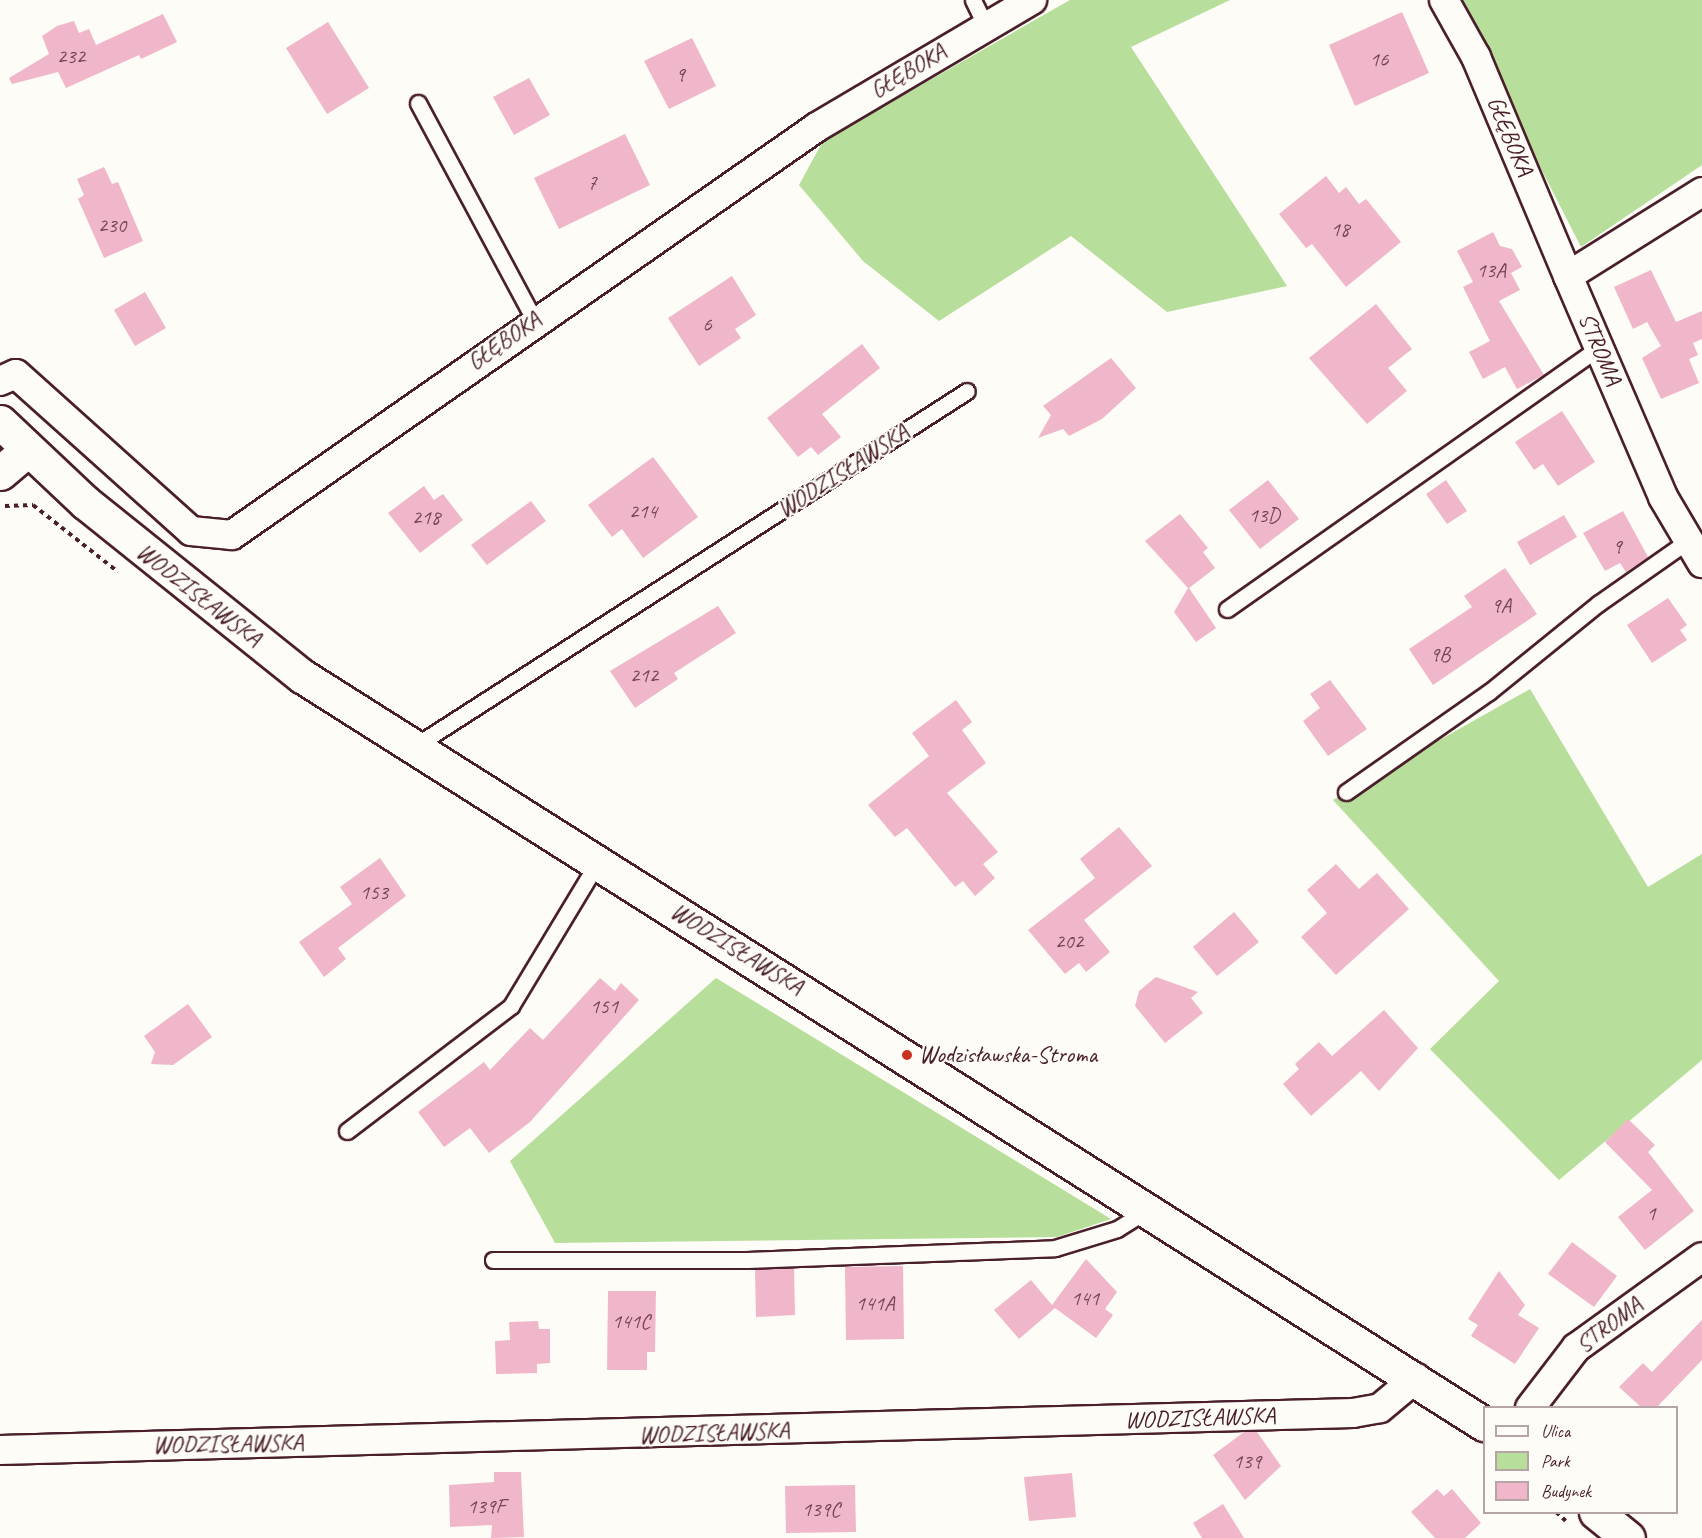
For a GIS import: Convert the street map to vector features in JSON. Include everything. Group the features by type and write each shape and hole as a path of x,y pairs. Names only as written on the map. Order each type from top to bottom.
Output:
{"main road":[{"name":"WODZISŁAWSKA","path":"0,422 26,451 302,675 1150,1208 1483,1423"},
{"path":"0,473 26,451"},
{"path":"1598,1514 1628,1538"}],"street":[{"name":"GŁĘBOKA","path":"0,381 16,374 191,531 232,535 534,320 817,127 979,12 1032,0"},
{"name":"GŁĘBOKA","path":"1444,0 1476,57 1568,276"},
{"path":"1568,276 1702,192"},
{"name":"STROMA","path":"1568,276 1662,497 1697,549"},
{"name":"STROMA","path":"1531,1406 1576,1347 1702,1257"},
{"name":"WODZISŁAWSKA","path":"0,1450 1353,1413 1380,1408 1416,1378"}],"lane":[{"path":"418,103 534,320"},
{"path":"1227,609 1599,348"},
{"name":"WODZISŁAWSKA","path":"415,746 968,391"},
{"path":"1346,792 1490,692 1599,603 1697,549"},
{"path":"347,1131 511,1006 598,862"},
{"path":"493,1260 747,1260 1055,1248 1117,1229 1150,1208"}],"green space":[{"path":"1070,0 1230,0 1131,47 1287,286 1167,312 1071,236 939,321 863,261 799,185 823,141"},
{"path":"1455,0 1702,0 1702,165 1581,247"},
{"path":"1530,689 1648,887 1702,854 1702,1060 1559,1180 1430,1049 1499,981 1333,800"},
{"path":"716,978 1111,1219 1057,1237 555,1243 510,1161"}],"building":[{"path":"1402,12 1429,73 1355,106 1329,45"},
{"path":"163,14 177,42 141,59 139,55 66,88 58,72 12,84 9,78 49,54 42,36 57,26 74,21 79,33 89,29 96,45"},
{"path":"328,22 369,88 327,114 286,48"},
{"path":"692,38 716,86 669,109 644,61"},
{"path":"529,78 550,115 514,135 493,97"},
{"path":"625,134 650,185 559,229 534,178"},
{"path":"104,167 112,184 118,182 143,241 104,258 78,199 84,195 77,179"},
{"path":"1326,176 1339,193 1346,187 1359,204 1366,199 1401,242 1346,287 1312,244 1306,248 1279,214"},
{"path":"1493,232 1500,246 1512,249 1522,267 1511,273 1520,290 1499,301 1544,375 1517,389 1505,367 1483,379 1469,352 1490,341 1463,287 1473,282 1457,251"},
{"path":"1651,270 1676,322 1702,311 1702,339 1693,343 1698,355 1689,359 1699,383 1661,399 1642,358 1661,346 1647,322 1633,329 1614,287"},
{"path":"732,276 756,315 735,329 741,338 699,366 668,318"},
{"path":"145,292 166,328 135,346 114,310"},
{"path":"1376,304 1412,349 1388,368 1407,391 1367,424 1309,358"},
{"path":"862,344 880,368 822,414 841,437 818,455 811,447 798,457 767,418"},
{"path":"1111,358 1136,388 1102,419 1069,436 1063,429 1038,438 1051,415 1043,406"},
{"path":"1562,411 1595,462 1558,486 1543,464 1534,470 1515,442"},
{"path":"653,457 698,517 643,558 622,529 612,537 588,505"},
{"path":"1268,480 1299,519 1260,549 1229,510"},
{"path":"1446,480 1467,511 1447,524 1426,494"},
{"path":"424,486 434,500 443,494 463,520 420,553 388,513"},
{"path":"531,501 546,521 487,565 471,545"},
{"path":"1623,511 1648,557 1626,572 1620,563 1605,571 1583,533"},
{"path":"1180,514 1208,548 1203,552 1215,568 1189,588 1216,628 1196,642 1174,612 1188,588 1145,541"},
{"path":"1564,515 1577,537 1530,565 1517,542"},
{"path":"1505,568 1537,614 1433,685 1409,649 1472,607 1464,596"},
{"path":"1668,598 1687,625 1680,630 1687,640 1652,663 1627,625"},
{"path":"718,606 736,633 674,673 678,679 635,708 610,671"},
{"path":"1330,680 1367,729 1328,756 1303,721 1320,708 1310,694"},
{"path":"956,700 972,722 962,730 986,763 947,793 998,852 983,864 995,878 975,896 963,881 955,887 907,828 895,837 868,805 929,756 912,733"},
{"path":"1119,827 1152,866 1084,920 1110,952 1086,972 1079,963 1065,974 1028,930 1095,878 1080,859"},
{"path":"380,858 406,896 338,948 346,959 324,977 299,942 352,904 340,887"},
{"path":"1336,864 1359,889 1377,873 1409,909 1336,975 1301,937 1327,913 1307,890"},
{"path":"1234,912 1259,942 1217,976 1193,947"},
{"path":"1156,977 1198,992 1191,998 1203,1013 1165,1043 1135,1006 1139,991"},
{"path":"600,978 615,991 621,983 639,1000 530,1122 489,1153 470,1128 444,1147 418,1112 484,1062 490,1070 530,1028 543,1040"},
{"path":"188,1004 212,1037 173,1065 151,1064 155,1052 144,1036"},
{"path":"1384,1010 1418,1048 1379,1091 1361,1071 1311,1116 1283,1084 1299,1069 1295,1064 1319,1042 1332,1056"},
{"path":"1628,1119 1655,1145 1648,1152 1694,1211 1645,1250 1618,1217 1652,1190 1605,1142"},
{"path":"1572,1242 1617,1276 1594,1307 1548,1274"},
{"path":"1086,1259 1117,1292 1105,1309 1113,1315 1096,1338 1055,1308 1019,1339 994,1310 1031,1280 1052,1305"},
{"path":"903,1266 904,1339 846,1340 845,1267"},
{"path":"794,1268 795,1315 756,1317 755,1269"},
{"path":"1499,1271 1525,1305 1518,1315 1539,1328 1515,1364 1471,1336 1478,1325 1468,1319"},
{"path":"608,1291 656,1291 655,1352 647,1352 647,1370 607,1370"},
{"path":"1702,1320 1702,1360 1658,1406 1640,1406 1619,1387 1643,1363 1652,1372"},
{"path":"538,1321 539,1329 550,1329 550,1363 537,1364 537,1373 496,1374 495,1341 510,1340 509,1322"},
{"path":"1244,1432 1257,1432 1281,1466 1245,1500 1213,1455"},
{"path":"494,1472 521,1472 524,1537 491,1538 492,1525 450,1527 449,1485 494,1482"},
{"path":"1072,1473 1076,1517 1029,1521 1024,1477"},
{"path":"855,1485 856,1532 786,1533 785,1486"},
{"path":"1437,1489 1444,1496 1452,1489 1481,1523 1465,1538 1435,1538 1411,1512"},
{"path":"1223,1504 1244,1538 1202,1538 1193,1523"}],"place":[{"name":"Wodzisławska-Stroma","path":"907,1055"}]}
